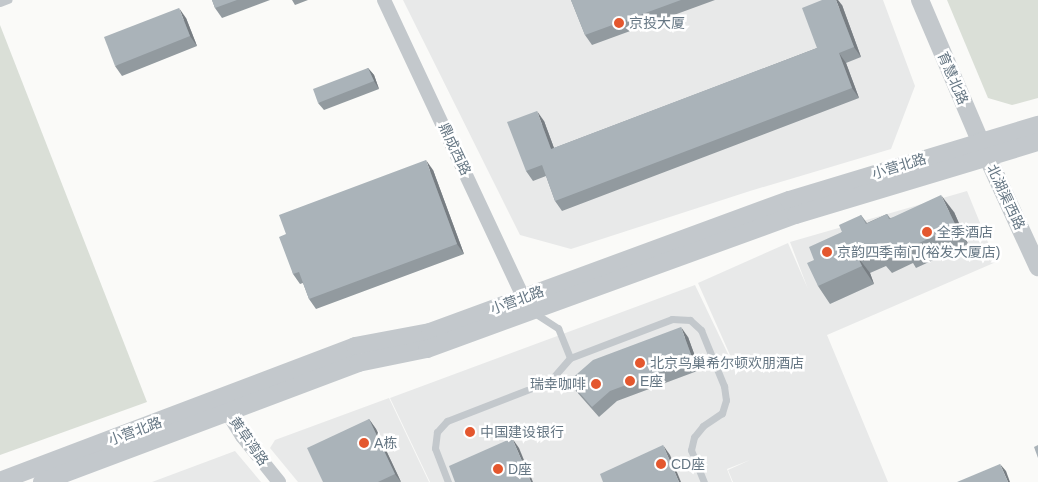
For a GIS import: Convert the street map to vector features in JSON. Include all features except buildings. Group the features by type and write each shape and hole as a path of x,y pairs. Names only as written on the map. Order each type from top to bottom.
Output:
{"street":[{"name":"鼎成西路","path":"384,0 527,304"},
{"name":"育慧北路","path":"920,0 983,148"},
{"name":"小营北路","path":"42,482 223,405 355,346 430,332 527,304 796,215 983,148 1038,125"},
{"name":"小营北路","path":"983,148 1038,142"},
{"name":"北湖渠西路","path":"983,148 1038,267"},
{"name":"小营北路","path":"0,481 223,405"},
{"name":"黄草湾路","path":"223,405 242,436 279,482"}],"lane":[{"path":"0,3 8,0"},
{"path":"527,304 558,328 570,358"},
{"path":"448,482 435,448 437,432 447,421 550,381 570,358 672,319 690,320 701,330 724,386 726,400 722,413 703,426 694,437 691,450 704,482"}],"shaded area":[{"name":"京投大厦","path":"403,0 883,0 915,86 891,149 750,191 571,249 520,235"},
{"path":"947,0 1038,0 1038,98 1012,105 988,98"},
{"path":"0,25 147,402 0,455"},
{"path":"967,191 996,262 827,335 888,482 733,482 728,470 750,460 727,469 732,482 430,482 390,398 695,285 729,356 735,355 730,355 698,283 788,243 808,289 790,242"},
{"path":"389,398 429,482 298,482 270,448 275,440"},
{"path":"235,451 261,482 152,482"}],"place":[{"name":"京投大厦","path":"619,23"},
{"name":"全季酒店","path":"927,232"},
{"name":"京韵四季南门(裕发大厦店)","path":"827,252"},
{"name":"北京鸟巢希尔顿欢朋酒店","path":"640,363"},
{"name":"E座","path":"630,381"},
{"name":"瑞幸咖啡","path":"596,384"},
{"name":"中国建设银行","path":"470,432"},
{"name":"A栋","path":"364,443"},
{"name":"CD座","path":"661,464"},
{"name":"D座","path":"498,469"}]}
